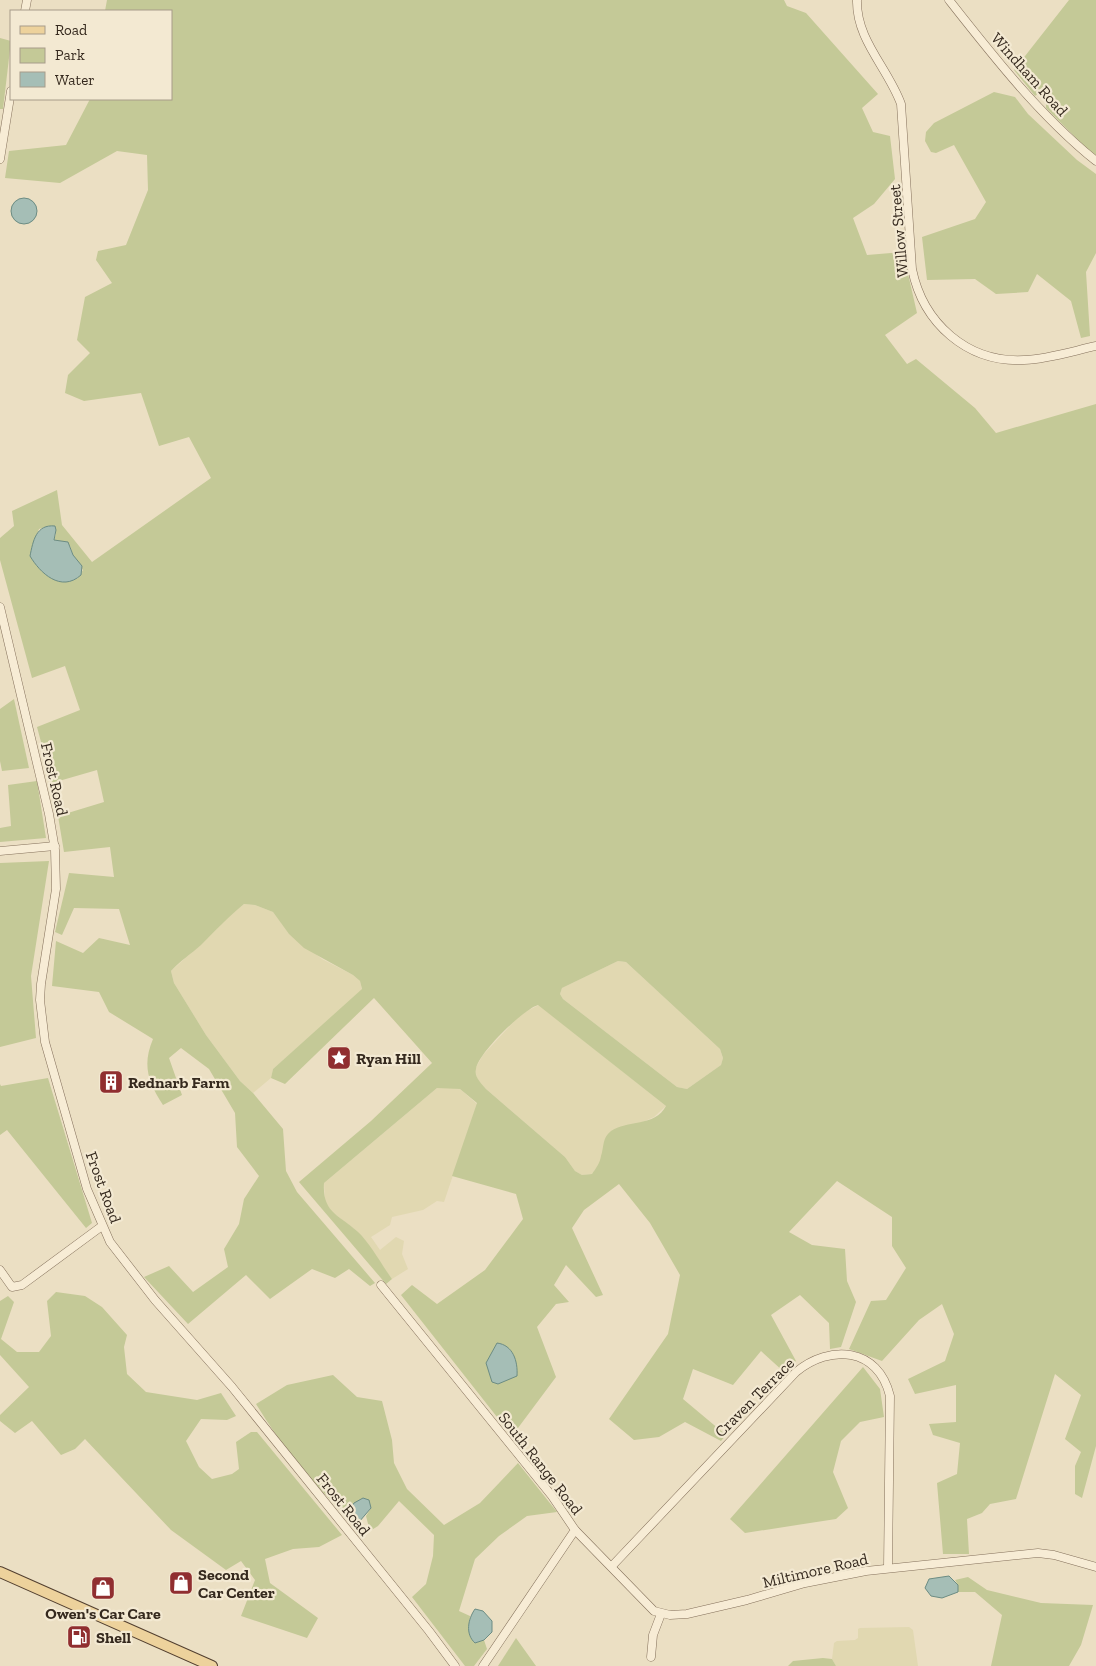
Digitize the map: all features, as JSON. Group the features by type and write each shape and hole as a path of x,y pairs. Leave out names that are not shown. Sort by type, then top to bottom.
{"main road":[{"path":"0,1572 212,1666"}],"street":[{"name":"Willow Street","path":"857,0 858,18 864,36 893,84 901,104 912,269 918,291 928,312 942,329 956,340 970,349 992,357 1026,360 1096,346"},
{"name":"Windham Road","path":"949,0 1032,98 1096,161"},
{"path":"0,158 10,97"},
{"name":"Frost Road","path":"0,607 55,846 56,888 42,966 40,1000 45,1042 87,1189 102,1226 120,1257 232,1388 430,1631 454,1666"},
{"path":"0,851 55,846"},
{"path":"0,1270 12,1287 22,1286 102,1226"},
{"name":"South Range Road","path":"381,1285 552,1496 575,1530 484,1666"},
{"name":"Craven Terrace","path":"612,1566 796,1372 819,1357 844,1354 872,1364 884,1378 890,1396 888,1568"},
{"path":"575,1530 612,1566 644,1602 661,1614 653,1635 651,1657"},
{"name":"Miltimore Road","path":"661,1614 678,1615 700,1612 805,1583 888,1568 1038,1553 1054,1555 1096,1567"}],"shaded area":[{"path":"244,904 255,905 273,912 289,933 322,959 353,975 360,981 362,990 273,1069 271,1078 253,1093 240,1081 206,1035 174,983 171,971 200,945 216,927"},
{"path":"618,961 626,962 720,1049 723,1058 721,1065 687,1089 677,1087 563,999 560,994 562,988"},
{"path":"539,1005 666,1106 654,1117 638,1124 626,1126 592,1174 582,1175 575,1171 565,1157 486,1089 477,1079 475,1069 483,1055 521,1014"},
{"path":"437,1088 460,1089 477,1104 444,1202 437,1201 423,1210 392,1217 390,1225 371,1237 380,1250 396,1237 404,1241 402,1254 408,1269 392,1279 357,1231 332,1212 325,1202 324,1183"},
{"path":"909,1627 913,1630 918,1666 836,1666 832,1659 834,1643 837,1641 855,1640 858,1638 858,1629 860,1628"}],"green space":[{"path":"107,0 784,0 787,6 806,13 878,94 862,108 873,132 890,136 895,179 874,204 853,218 867,255 903,252 917,313 885,335 907,364 916,359 975,408 996,433 1096,404 1096,1446 1082,1498 1075,1494 1075,1466 1081,1452 1065,1439 1081,1395 1055,1374 1016,1499 990,1504 982,1513 967,1519 969,1554 943,1554 937,1483 957,1474 960,1443 933,1435 929,1424 956,1422 956,1385 915,1394 908,1379 945,1361 954,1334 942,1304 919,1320 882,1361 849,1349 871,1301 886,1300 906,1268 892,1246 892,1217 837,1181 789,1232 812,1245 845,1249 847,1281 856,1302 841,1347 830,1349 829,1323 800,1295 771,1315 796,1361 784,1372 761,1351 733,1385 693,1369 683,1399 726,1435 721,1441 685,1422 659,1437 634,1440 609,1419 668,1334 680,1275 650,1223 619,1184 584,1210 572,1228 603,1295 596,1297 566,1265 554,1285 569,1302 556,1304 537,1327 556,1377 512,1436 401,1295 412,1285 437,1304 485,1270 523,1219 516,1194 452,1176 477,1103 460,1089 437,1088 324,1183 324,1193 329,1207 357,1231 371,1248 392,1279 386,1284 299,1182 371,1121 432,1063 374,998 285,1084 271,1078 273,1069 362,989 360,981 353,975 304,948 289,934 273,912 255,905 244,904 201,945 174,967 171,971 174,983 206,1035 240,1081 253,1093 283,1129 286,1171 297,1192 375,1283 370,1286 349,1269 335,1278 312,1269 270,1299 246,1275 188,1324 144,1277 169,1266 193,1292 228,1267 224,1249 239,1224 244,1199 259,1176 237,1147 235,1113 209,1069 181,1048 169,1058 182,1095 163,1105 150,1081 148,1073 148,1057 153,1039 109,1012 99,992 52,986 56,941 83,953 99,938 130,945 119,909 74,908 62,935 55,932 69,873 114,877 110,847 64,852 58,816 104,802 97,770 52,783 37,727 80,710 65,666 32,678 0,560 0,538 14,526 12,511 57,490 62,525 92,562 211,478 189,437 159,446 141,393 84,401 65,393 68,375 90,353 77,340 85,297 112,283 96,260 98,251 126,245 148,190 147,155 117,151 60,183 5,178 9,151 66,145 89,100 172,100 172,10 105,10","holes":["49,526 56,534 54,540 70,546 73,555 83,570 77,579 31,551 39,529","618,961 626,962 720,1049 723,1058 721,1065 687,1089 677,1087 563,999 560,994 562,988","538,1005 666,1106 655,1117 624,1125 611,1131 605,1140 600,1161 592,1174 582,1175 575,1171 565,1157 486,1089 477,1077 476,1069 479,1062 502,1032 523,1014"]},
{"path":"1069,0 1096,0 1096,158 1046,108 1046,98 1040,92 1035,96 1014,70"},
{"path":"0,38 10,41 10,50 3,109 0,109"},
{"path":"994,92 1015,97 1028,114 1077,160 1096,174 1096,253 1086,272 1090,336 1081,338 1071,301 1037,274 1028,292 996,294 975,279 927,280 922,237 975,219 986,202 954,145 936,153 931,152 925,141 926,132 934,123"},
{"path":"14,699 29,768 2,771 0,761 0,709"},
{"path":"37,781 46,838 0,842 0,828 11,826 8,785"},
{"path":"49,861 31,976 36,1038 0,1047 0,863"},
{"path":"48,1078 92,1223 86,1228 7,1130 0,1135 0,1084 1,1086"},
{"path":"56,1292 85,1296 102,1307 127,1335 124,1347 127,1374 146,1392 197,1400 221,1393 236,1416 227,1420 201,1419 186,1441 199,1467 212,1479 232,1474 239,1469 236,1442 251,1432 257,1432 342,1535 319,1547 293,1549 265,1559 270,1583 318,1618 307,1638 241,1616 255,1580 241,1561 226,1570 171,1530 85,1439 75,1449 61,1455 32,1421 15,1433 0,1421 0,1415 29,1387 0,1355 0,1301 8,1296 14,1302 1,1339 17,1352 39,1352 51,1336 47,1301"},
{"path":"863,1367 880,1389 884,1417 860,1422 841,1441 833,1472 848,1508 836,1519 745,1533 730,1519"},
{"path":"333,1375 357,1397 382,1401 392,1440 394,1463 407,1489 444,1525 480,1503 518,1463 557,1512 527,1516 499,1536 475,1559 459,1611 470,1616 469,1632 475,1643 484,1640 487,1649 474,1666 465,1666 412,1597 426,1584 433,1556 434,1535 399,1501 378,1526 370,1531 366,1516 371,1508 349,1512 351,1518 324,1493 299,1465 276,1435 256,1404 287,1385"},
{"path":"968,1577 987,1590 1041,1603 1093,1605 1081,1645 1069,1666 991,1666 1002,1615 975,1592 958,1592 958,1585 955,1580"},
{"path":"516,1638 536,1666 498,1666"},
{"path":"832,1659 836,1666 788,1666 793,1661"}],"water":[{"path":"24,198 33,202 37,211 33,220 24,224 15,220 11,211 15,202"},
{"path":"55,526 54,540 68,542 73,555 82,566 81,575 66,582 52,579 45,574 30,556 36,535 44,528"},
{"path":"497,1343 511,1350 517,1370 517,1376 498,1384 492,1382 486,1363"},
{"path":"363,1498 369,1500 371,1508 359,1522 351,1518 348,1512 354,1503"},
{"path":"949,1576 958,1585 958,1592 942,1598 931,1596 925,1588 929,1579"},
{"path":"475,1609 483,1611 492,1621 492,1632 484,1640 475,1643 470,1635 469,1626"}],"place":[{"name":"Ryan Hill","path":"339,1058"},
{"name":"Rednarb Farm","path":"111,1082"},
{"name":"Second Car Center","path":"181,1583"},
{"name":"Owen's Car Care","path":"103,1588"},
{"name":"Shell","path":"79,1637"}]}
